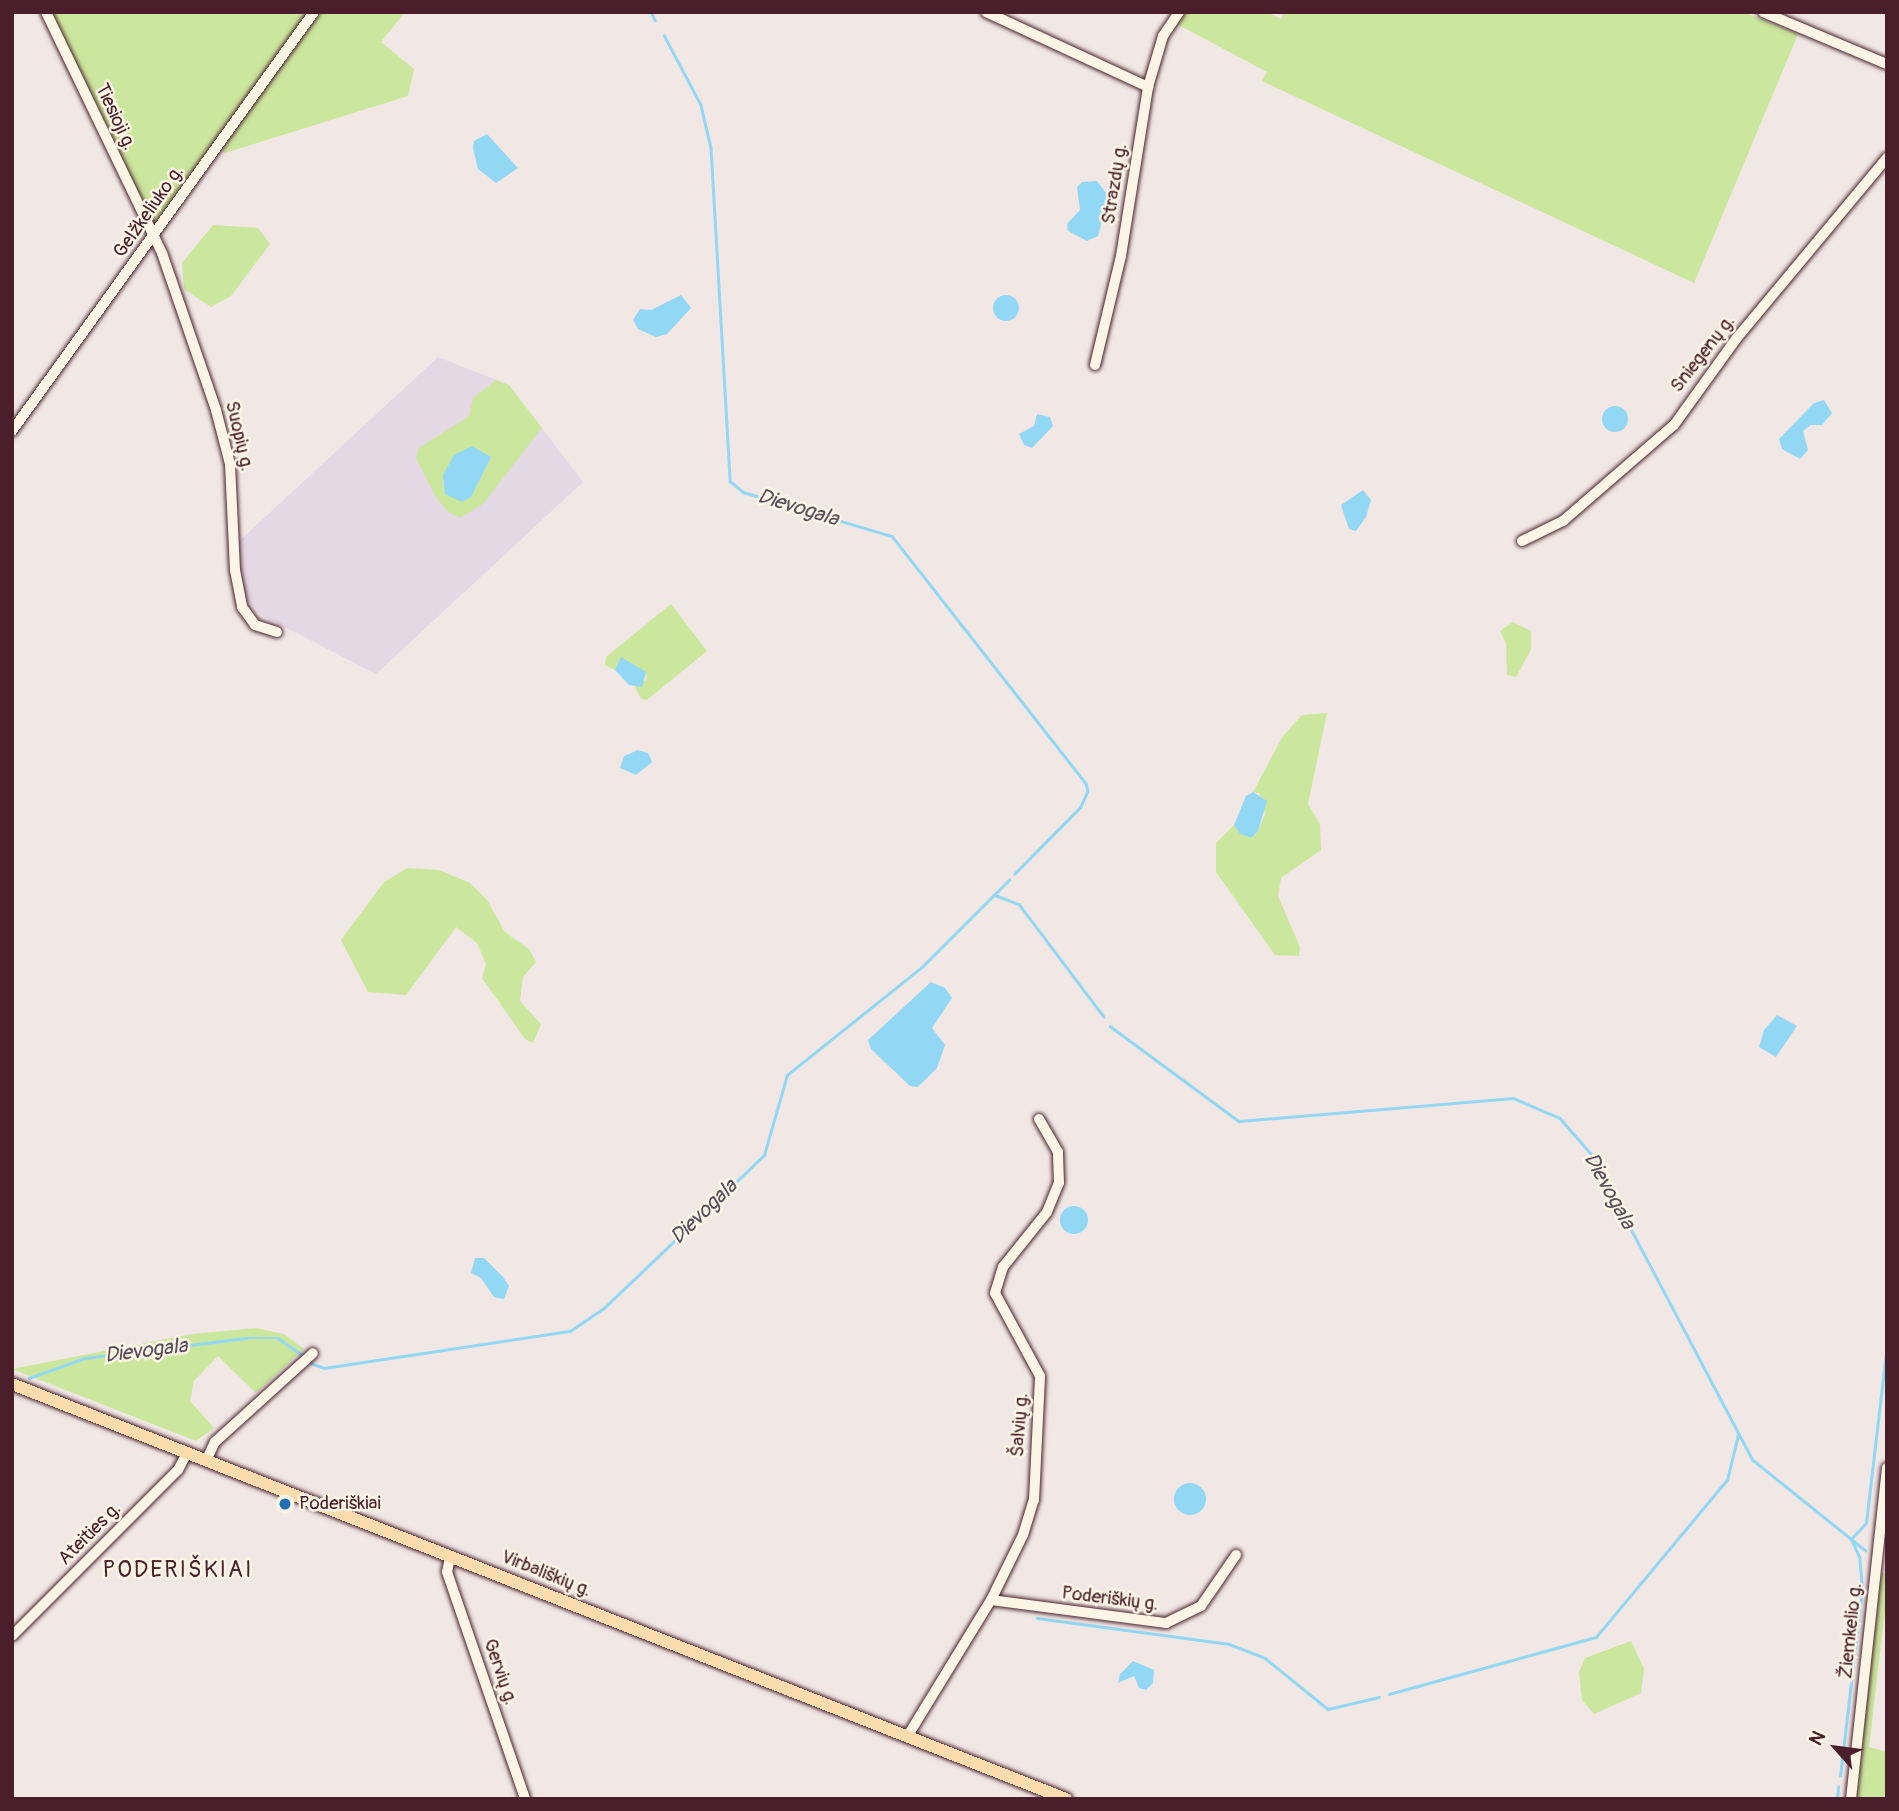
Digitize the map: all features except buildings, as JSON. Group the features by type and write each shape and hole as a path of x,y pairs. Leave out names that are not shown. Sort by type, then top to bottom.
{"main road":[{"name":"Virbališkių g.","path":"12,1384 1066,1799"}],"street":[{"name":"Tiesioji g.","path":"46,12 152,238"},
{"name":"Gelžkeliuko g.","path":"12,432 314,12"},
{"path":"986,12 1148,87"},
{"name":"Strazdų g.","path":"1095,365 1121,256 1148,87 1164,36 1180,12"},
{"path":"1763,12 1887,64"},
{"name":"Sniegenų g.","path":"1522,541 1563,521 1674,425 1736,339 1887,158"},
{"name":"Suopių g.","path":"152,238 162,253 216,410 230,464 235,570 242,607 255,625 277,632"},
{"name":"Šalvių g.","path":"907,1737 991,1600 1023,1535 1034,1500 1040,1376 995,1293 1003,1267 1047,1212 1059,1183 1058,1152 1039,1119"},
{"path":"206,1461 215,1443 313,1353"},
{"name":"Ateities g.","path":"12,1636 178,1470 187,1453"},
{"name":"Žiemkelio g.","path":"1851,1799 1883,1528 1887,1468"},
{"name":"Poderiškių g.","path":"991,1600 1166,1623 1201,1606 1237,1555"},
{"name":"Gervių g.","path":"450,1557 447,1572 525,1799"}],"shaded area":[{"path":"438,357 509,385 583,482 376,674 263,616 240,592 236,544"}],"green space":[{"path":"46,12 307,12 310,18 152,238"},
{"path":"321,12 404,13 381,42 414,69 408,96 225,153 221,150"},
{"path":"1183,12 1266,12 1281,19 1284,12 1744,12 1798,34 1694,283 1262,81 1267,72 1175,23"},
{"path":"213,225 258,228 270,244 231,296 211,307 184,289 182,263"},
{"path":"496,380 509,385 542,428 483,504 460,518 448,512 435,496 416,458 419,448 469,416 473,398","holes":["454,455 491,457 471,497 442,484"]},
{"path":"671,604 707,651 647,700 641,699 635,687 647,679 646,672 615,670 605,665 606,657"},
{"path":"1513,622 1531,631 1531,650 1516,677 1507,675 1506,643 1500,631"},
{"path":"1327,713 1308,804 1320,824 1321,850 1281,878 1278,896 1300,947 1299,956 1275,955 1216,872 1216,843 1234,825 1240,834 1251,838 1258,831 1265,814 1259,793 1253,792 1283,736 1302,715"},
{"path":"407,868 439,870 470,883 487,900 505,932 529,949 536,962 523,977 520,1001 541,1024 533,1043 525,1039 482,978 486,964 477,943 456,927 406,995 368,992 341,940 384,882"},
{"path":"256,1328 284,1334 304,1349 256,1393 218,1356 194,1381 190,1401 214,1428 196,1441 12,1369 192,1334"},
{"path":"1881,1572 1887,1574 1887,1594 1869,1747 1887,1752 1887,1799 1856,1799"},
{"path":"1631,1641 1644,1669 1641,1693 1594,1714 1582,1700 1579,1672 1585,1658"}],"water":[{"path":"487,134 518,168 496,183 478,169 473,148 474,141"},
{"path":"1097,181 1109,197 1098,236 1087,241 1068,231 1067,224 1080,210 1077,187 1082,182"},
{"path":"681,295 691,308 667,334 656,337 638,329 633,320 640,309 651,310"},
{"path":"1006,295 1015,299 1019,308 1015,317 1006,321 997,317 993,308 997,299"},
{"path":"1824,400 1832,413 1822,425 1811,425 1803,431 1808,450 1800,459 1782,449 1779,439 1814,403"},
{"path":"1615,406 1624,410 1628,419 1624,428 1615,432 1606,428 1602,419 1606,410"},
{"path":"1037,414 1050,417 1053,426 1032,448 1024,445 1019,434 1034,426"},
{"path":"472,446 491,457 471,497 462,502 445,494 443,475 454,455"},
{"path":"1363,490 1371,500 1366,517 1356,531 1349,529 1341,505"},
{"path":"621,657 646,672 642,687 629,685 615,670"},
{"path":"638,750 648,753 652,762 636,775 620,768 624,756"},
{"path":"1253,792 1267,801 1258,831 1251,838 1240,834 1234,825 1246,796"},
{"path":"931,982 945,988 952,998 932,1028 945,1045 937,1068 918,1087 910,1086 871,1049 868,1040"},
{"path":"1777,1015 1797,1026 1776,1057 1759,1047 1764,1030"},
{"path":"1074,1206 1084,1210 1088,1220 1084,1230 1074,1234 1064,1230 1060,1220 1064,1210"},
{"path":"475,1258 484,1258 503,1277 509,1286 504,1299 494,1297 481,1278 471,1273"},
{"path":"1190,1483 1201,1488 1206,1499 1201,1510 1190,1515 1179,1510 1174,1499 1179,1488"},
{"path":"1133,1661 1154,1670 1153,1683 1146,1690 1139,1688 1134,1676 1118,1683 1120,1674"}],"waterway":[{"name":"Dievogala","path":"651,12 655,20"},
{"name":"Dievogala","path":"664,35 701,105 711,148 730,481 743,492 892,536 1086,783 1088,791 1081,807 1015,874"},
{"name":"Dievogala","path":"311,1363 324,1368 570,1331 603,1309 764,1155 787,1075 923,966 1009,880"},
{"name":"Dievogala","path":"995,895 1019,904 1104,1017"},
{"name":"Dievogala","path":"1110,1026 1239,1121 1513,1098 1560,1118 1592,1155 1753,1460 1865,1550"},
{"name":"Dievogala","path":"29,1378 85,1358 246,1338 278,1338 302,1355"},
{"path":"1840,1776 1862,1589 1859,1557 1851,1539 1866,1523 1887,1344"},
{"path":"1389,1694 1596,1637 1727,1480 1738,1435"},
{"path":"1037,1618 1229,1644 1265,1658 1328,1709 1379,1697"},
{"path":"1837,1799 1838,1787"}],"place":[{"name":"Poderiškiai","path":"285,1504"}],"district":[{"name":"PODERIŠKIAI","path":"178,1570"}]}
